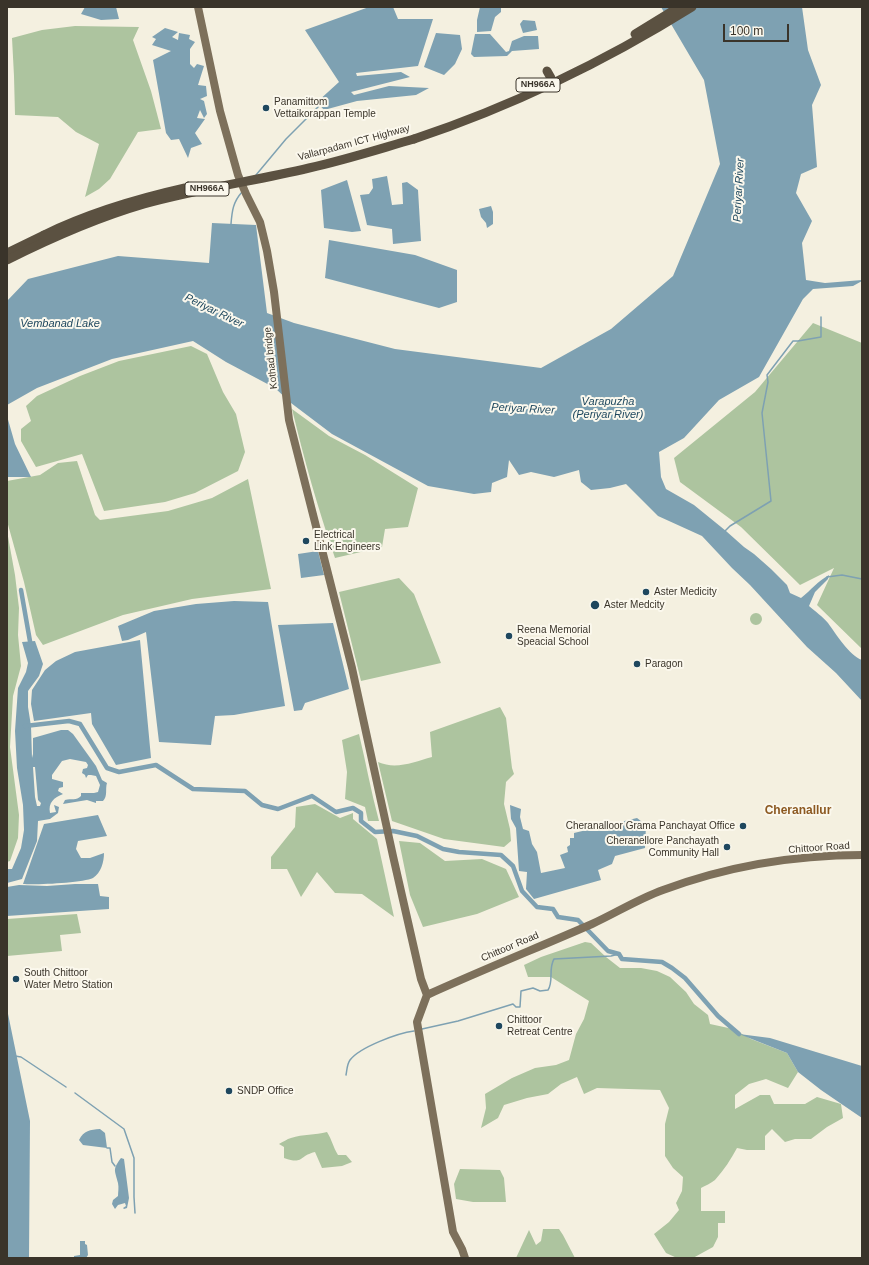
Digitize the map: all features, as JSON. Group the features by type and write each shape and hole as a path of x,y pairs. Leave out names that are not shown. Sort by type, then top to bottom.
{"highway":[{"name":"Vallarpadam ICT Highway","path":"7,260 46,241 87,224 144,204 309,168 359,155 483,114 546,90 599,62 659,24 679,7"},
{"name":"Vallarpadam ICT Highway","path":"7,253 63,226 117,206 166,192 334,156 413,136 479,110 549,74 595,56 692,7"}],"main road":[{"name":"Kothad bridge","path":"198,7 220,111 238,175 260,222 268,251 289,420 352,668 381,798 392,856 421,979 428,995"},
{"name":"Chittoor Road","path":"428,995 475,972 592,924 662,890 709,875 770,862 843,855 862,855"},
{"path":"428,995 417,1022 453,1232 462,1248 465,1258"}],"green space":[{"path":"75,26 139,27 133,40 151,91 161,129 138,132 110,179 99,189 85,197 99,144 76,132 58,117 15,115 12,38 42,30"},
{"path":"813,323 862,343 862,649 817,605 834,568 800,585 741,527 680,482 674,458 755,392"},
{"path":"191,346 207,354 223,392 236,414 245,452 238,471 195,493 165,502 104,511 82,454 36,467 21,441 21,429 31,421 26,406 37,396 80,376 119,361"},
{"path":"292,409 329,436 365,455 418,488 408,527 385,529 382,547 335,558 301,446"},
{"path":"77,461 95,515 100,520 168,511 212,498 248,479 271,589 192,599 123,615 43,645 36,635 24,582 7,521 7,481 40,475 58,463"},
{"path":"7,531 19,608 18,635 21,666 13,696 10,747 19,815 18,838 10,861 7,862"},
{"path":"399,578 414,594 441,663 361,681 339,592"},
{"path":"758,613 761,614 761,624 754,625 751,624 750,617 751,614"},
{"path":"500,707 506,718 514,774 506,782 504,804 510,829 511,841 504,847 444,839 392,821 378,762 398,765 412,763 432,757 430,732"},
{"path":"359,734 379,821 368,821 365,807 345,799 347,772 342,740"},
{"path":"315,804 340,818 353,813 353,819 377,839 394,917 362,894 335,893 317,872 301,897 287,869 271,869 271,857 295,827 296,807"},
{"path":"399,841 420,843 445,861 482,859 506,869 519,897 477,914 423,927 410,895"},
{"path":"77,914 81,933 60,935 62,951 7,956 7,919"},
{"path":"585,942 591,943 620,968 641,968 657,971 670,977 686,992 694,1004 708,1015 710,1024 733,1029 751,1039 787,1053 798,1072 788,1088 766,1079 749,1084 735,1095 735,1109 760,1095 770,1095 774,1104 805,1104 817,1097 841,1104 843,1118 827,1127 811,1139 795,1139 785,1142 772,1129 765,1136 765,1150 747,1150 737,1148 715,1180 701,1188 701,1211 725,1211 725,1223 718,1223 718,1237 713,1247 693,1258 677,1258 666,1253 654,1234 669,1222 679,1210 676,1203 682,1191 683,1177 673,1168 665,1156 665,1124 669,1108 660,1090 597,1088 584,1094 577,1077 561,1084 548,1094 527,1098 504,1105 498,1118 481,1128 486,1108 485,1094 512,1078 535,1068 556,1065 569,1060 576,1034 584,1019 589,1001 551,977 528,977 524,965 541,957"},
{"path":"327,1132 338,1155 346,1155 352,1162 342,1166 322,1168 315,1152 295,1161 284,1158 284,1147 279,1144 296,1137"},
{"path":"460,1169 500,1170 504,1178 506,1202 473,1202 456,1199 454,1184"},
{"path":"543,1229 559,1229 575,1258 516,1258 529,1230 536,1245 541,1241"}],"water":[{"path":"85,7 116,7 119,19 101,20 81,14"},
{"path":"369,7 393,7 398,19 433,19 418,66 356,73 357,76 401,72 410,77 351,92 354,95 389,86 429,88 416,95 357,101 324,110 317,102 339,82 305,30"},
{"path":"480,7 501,7 501,12 495,17 491,31 477,32 477,20"},
{"name":"Varapuzha (Periyar River)","path":"661,7 802,7 808,50 821,85 812,105 817,167 801,174 796,193 812,221 802,243 806,280 825,283 862,281 853,286 813,289 803,299 759,377 719,400 684,438 659,452 661,477 666,489 694,505 754,554 787,585 790,593 801,598 829,575 828,579 815,592 809,606 826,621 852,654 862,660 862,701 836,673 807,647 702,536 658,516 626,484 610,488 591,490 581,482 579,470 554,477 531,472 519,475 509,460 507,477 492,483 491,492 474,494 428,486 332,434 291,403 275,388 226,362 193,341 112,359 37,388 7,405 7,301 28,279 118,256 209,263 212,223 256,225 267,313 294,323 395,349 541,368 611,329 673,276 720,164 704,80"},
{"path":"523,20 535,21 537,30 523,33 520,24"},
{"path":"165,28 178,32 172,37 178,40 179,33 190,35 189,39 195,42 190,49 190,64 194,68 197,64 204,66 198,85 206,86 207,96 200,99 204,101 207,114 204,118 200,110 197,118 205,119 195,133 202,144 191,148 188,158 179,139 171,140 166,133 153,60 171,51 152,45 156,39 152,37"},
{"path":"436,33 460,35 462,49 455,64 444,75 424,67"},
{"path":"475,34 490,34 506,52 509,51 512,41 524,36 538,36 539,49 512,51 507,56 474,57 471,54"},
{"path":"387,176 392,205 403,204 402,183 407,182 418,190 421,241 393,244 392,229 367,225 360,195 369,194 373,188 372,179"},
{"path":"347,180 361,231 352,232 324,228 321,190"},
{"path":"491,206 493,212 493,224 487,228 486,223 481,217 479,209"},
{"path":"329,240 415,255 457,270 457,302 439,308 325,278"},
{"path":"7,416 15,444 31,477 7,477"},
{"path":"318,551 324,575 301,578 298,554"},
{"path":"234,601 268,602 285,706 234,715 215,716 211,745 159,742 146,632 122,641 118,626 154,611 196,604"},
{"path":"333,623 349,689 305,703 302,710 294,711 278,625"},
{"path":"140,640 151,758 116,765 92,724 91,713 34,721 31,704 32,690 45,670 56,661 75,652"},
{"path":"35,641 43,664 39,676 28,691 32,758 33,738 61,730 68,730 73,734 96,766 102,780 107,783 103,801 96,801 96,803 87,800 63,804 65,800 79,798 81,793 98,792 100,785 96,776 88,775 86,778 82,773 83,769 87,768 88,765 86,762 70,759 62,761 52,775 52,779 63,782 63,787 59,788 58,791 63,794 54,799 50,806 50,813 56,812 54,805 59,807 58,813 50,819 38,821 37,841 22,879 7,883 7,869 12,869 21,848 24,830 23,805 17,768 15,731 18,688 26,672 28,663 22,642","holes":["33,767 35,767 38,800 41,803 40,806 37,806 35,797"]},
{"path":"510,805 521,809 520,817 523,829 529,831 532,844 537,852 541,873 565,868 560,855 568,852 567,847 570,845 570,838 574,838 574,833 637,818 646,825 645,848 615,856 612,864 598,870 601,880 534,899 526,889 527,872 519,871 516,828 511,819"},
{"path":"98,815 107,836 78,841 76,849 81,858 90,858 104,853 102,867 96,876 88,880 70,882 23,884 44,824"},
{"path":"98,884 100,896 109,897 109,909 7,916 7,887 19,885 47,886"},
{"path":"7,1009 30,1121 29,1258 7,1258"},
{"path":"739,1034 770,1038 862,1066 862,1118 798,1072 787,1053"},
{"path":"100,1129 105,1133 107,1148 83,1145 79,1140 85,1132"},
{"path":"121,1158 124,1159 129,1198 127,1208 123,1208 126,1206 125,1203 118,1205 115,1209 112,1204 113,1200 118,1196 118,1183 115,1168"},
{"path":"80,1241 85,1241 88,1255 86,1258 74,1258 74,1256 80,1255"}],"waterway":[{"path":"256,175 286,139 321,104"},
{"path":"231,224 234,207 242,192"},
{"path":"725,531 730,526 771,501 762,413 768,382 767,375 793,341 821,337 821,317"},
{"path":"827,577 842,575 862,579"},
{"path":"21,590 31,647"},
{"path":"25,726 69,721 80,724 107,768 119,772 156,765 193,789 245,791 262,805 278,809 312,796 336,812 353,808 361,813 361,821 375,832 393,831 417,836 443,849 459,852 501,855 513,866 522,891 537,907 553,909 558,917 578,920 608,951 619,954 622,959 662,962 672,968 685,978 718,1016 739,1034"},
{"path":"422,1029 458,1021 513,1004 516,1007 520,1007 521,991 533,988 540,991 548,990 551,983 551,967 554,959 611,956 619,954"},
{"path":"346,1075 350,1060 362,1050 389,1038 414,1031"},
{"path":"15,1056 21,1057 66,1087"},
{"path":"75,1093 124,1129 134,1158 135,1213"},
{"path":"107,1148 110,1148 112,1162 115,1166"}],"place":[{"name":"Panamittom Vettaikorappan Temple","path":"266,108"},
{"name":"Electrical Link Engineers","path":"306,541"},
{"name":"Aster Medicity","path":"646,592"},
{"name":"Aster Medcity","path":"595,605"},
{"name":"Reena Memorial Speacial School","path":"509,636"},
{"name":"Paragon","path":"637,664"},
{"name":"Cheranalloor Grama Panchayat Office","path":"743,826"},
{"name":"Cheranellore Panchayath Community Hall","path":"727,847"},
{"name":"South Chittoor Water Metro Station","path":"16,979"},
{"name":"Chittoor Retreat Centre","path":"499,1026"},
{"name":"SNDP Office","path":"229,1091"}],"district":[{"name":"Cheranallur","path":"798,811"}],"water label":[{"name":"Periyar River","path":"739,190"},
{"name":"Periyar River","path":"214,311"},
{"name":"Vembanad Lake","path":"60,324"},
{"name":"Periyar River","path":"523,409"}]}
